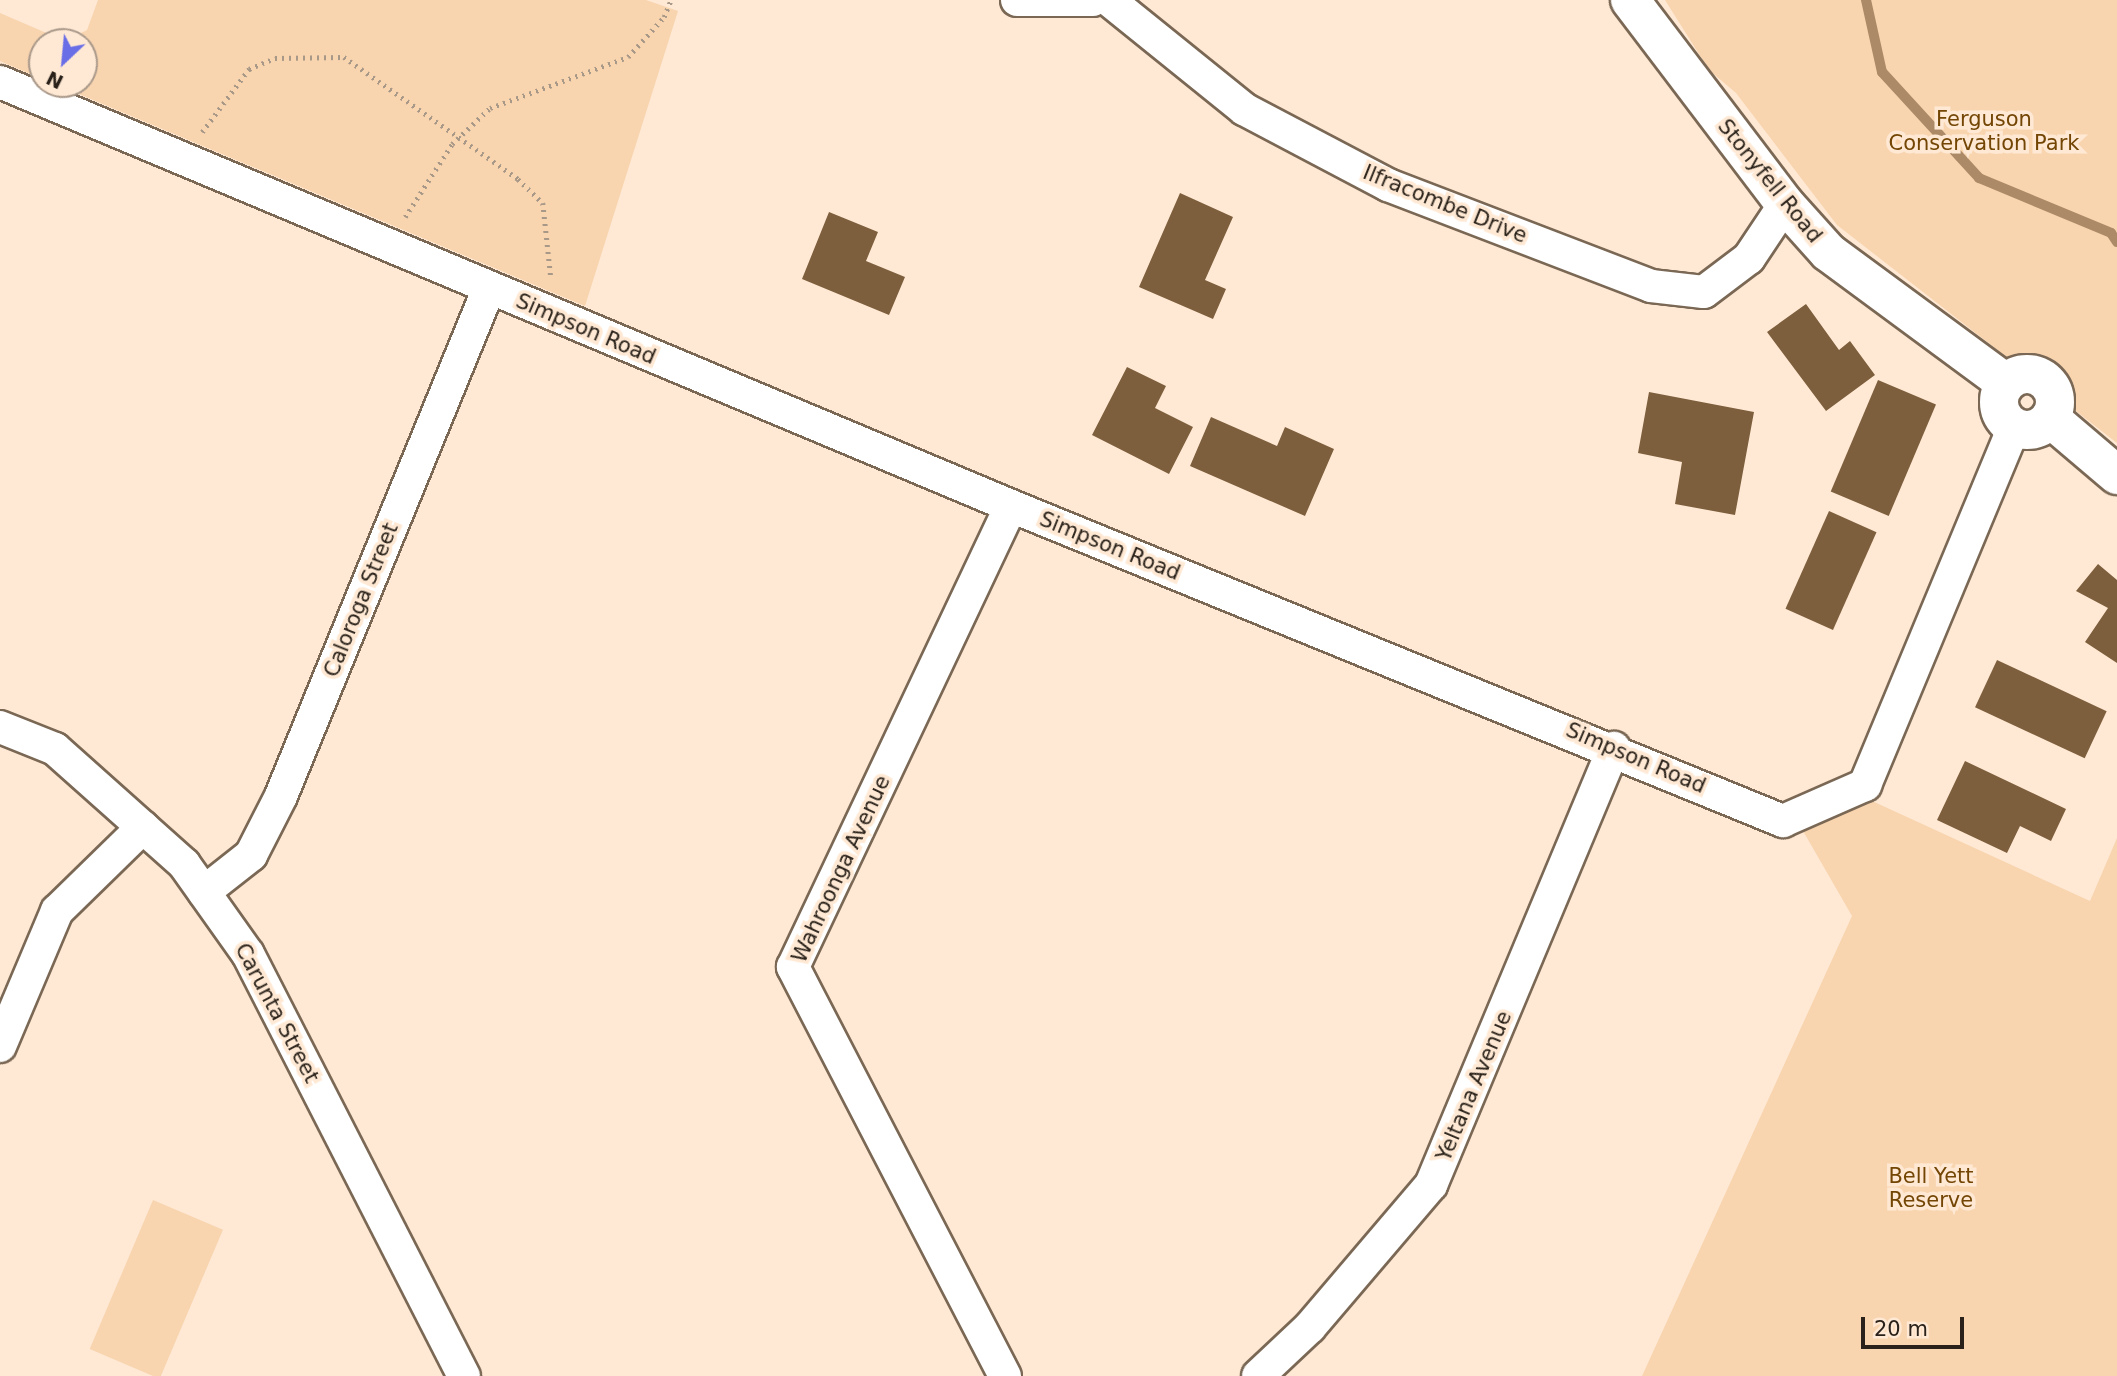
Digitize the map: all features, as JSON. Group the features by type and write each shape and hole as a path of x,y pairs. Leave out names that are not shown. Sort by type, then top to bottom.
{"street":[{"path":"1017,0 1093,0"},
{"name":"Ilfracombe Drive","path":"1109,0 1244,109 1268,122 1388,185 1651,286 1704,292 1749,258 1784,204"},
{"name":"Stonyfell Road","path":"1630,0 1784,204 1828,253 2006,383"},
{"name":"Simpson Road","path":"0,82 1011,506 1614,748 1783,821 1865,785 2014,427"},
{"name":"Caloroga Street","path":"204,892 251,855 281,796 489,288"},
{"path":"2028,373 2039,377 2054,395 2050,418 2034,430 2014,427 2000,412 2006,383 2028,373"},
{"path":"2050,418 2117,475"},
{"name":"Wahroonga Avenue","path":"1004,1376 793,967 1011,506"},
{"name":"Carunta Street","path":"0,727 55,749 184,864 248,954 464,1376"},
{"name":"Yeltana Avenue","path":"1258,1376 1310,1327 1431,1185 1614,748"},
{"path":"0,1046 57,911 143,827"}],"path":[{"path":"400,229 425,179 457,139 490,108 628,57 664,17 671,0"},
{"path":"196,144 249,69 275,58 344,57 457,139 518,179 543,203 552,293"}],"green space":[{"path":"98,0 646,0 678,11 585,306 88,98 98,98 98,28 88,28"},
{"name":"Ferguson Conservation Park","path":"1665,0 2117,0 2117,443 1837,225 1736,93 1709,70"},
{"path":"0,13 35,28 28,28 28,73 0,61"},
{"name":"Bell Yett Reserve","path":"1859,795 2090,901 2117,838 2117,1376 1642,1376 1852,916 1799,824"},
{"path":"153,1200 223,1230 161,1376 153,1376 90,1349"}],"building":[{"path":"1180,193 1233,217 1205,280 1226,289 1213,319 1139,287"},
{"path":"829,212 878,232 866,261 905,277 889,315 802,279"},
{"path":"1806,304 1839,350 1850,341 1875,375 1826,411 1767,332"},
{"path":"1127,367 1166,386 1155,408 1193,427 1169,474 1092,435"},
{"path":"1878,380 1936,405 1889,516 1831,491"},
{"path":"1649,392 1754,412 1735,515 1675,504 1682,462 1638,453"},
{"path":"1211,417 1277,446 1285,427 1334,449 1305,516 1190,466"},
{"path":"1829,511 1877,532 1833,630 1785,609"},
{"path":"2098,564 2117,580 2117,663 2085,642 2108,608 2076,591"},
{"path":"1997,660 2107,711 2085,758 1975,707"},
{"path":"1965,761 2066,809 2051,841 2020,826 2007,853 1937,820"}],"waterway":[{"path":"1866,0 1882,72 1979,178 2111,233 2117,242"}]}
